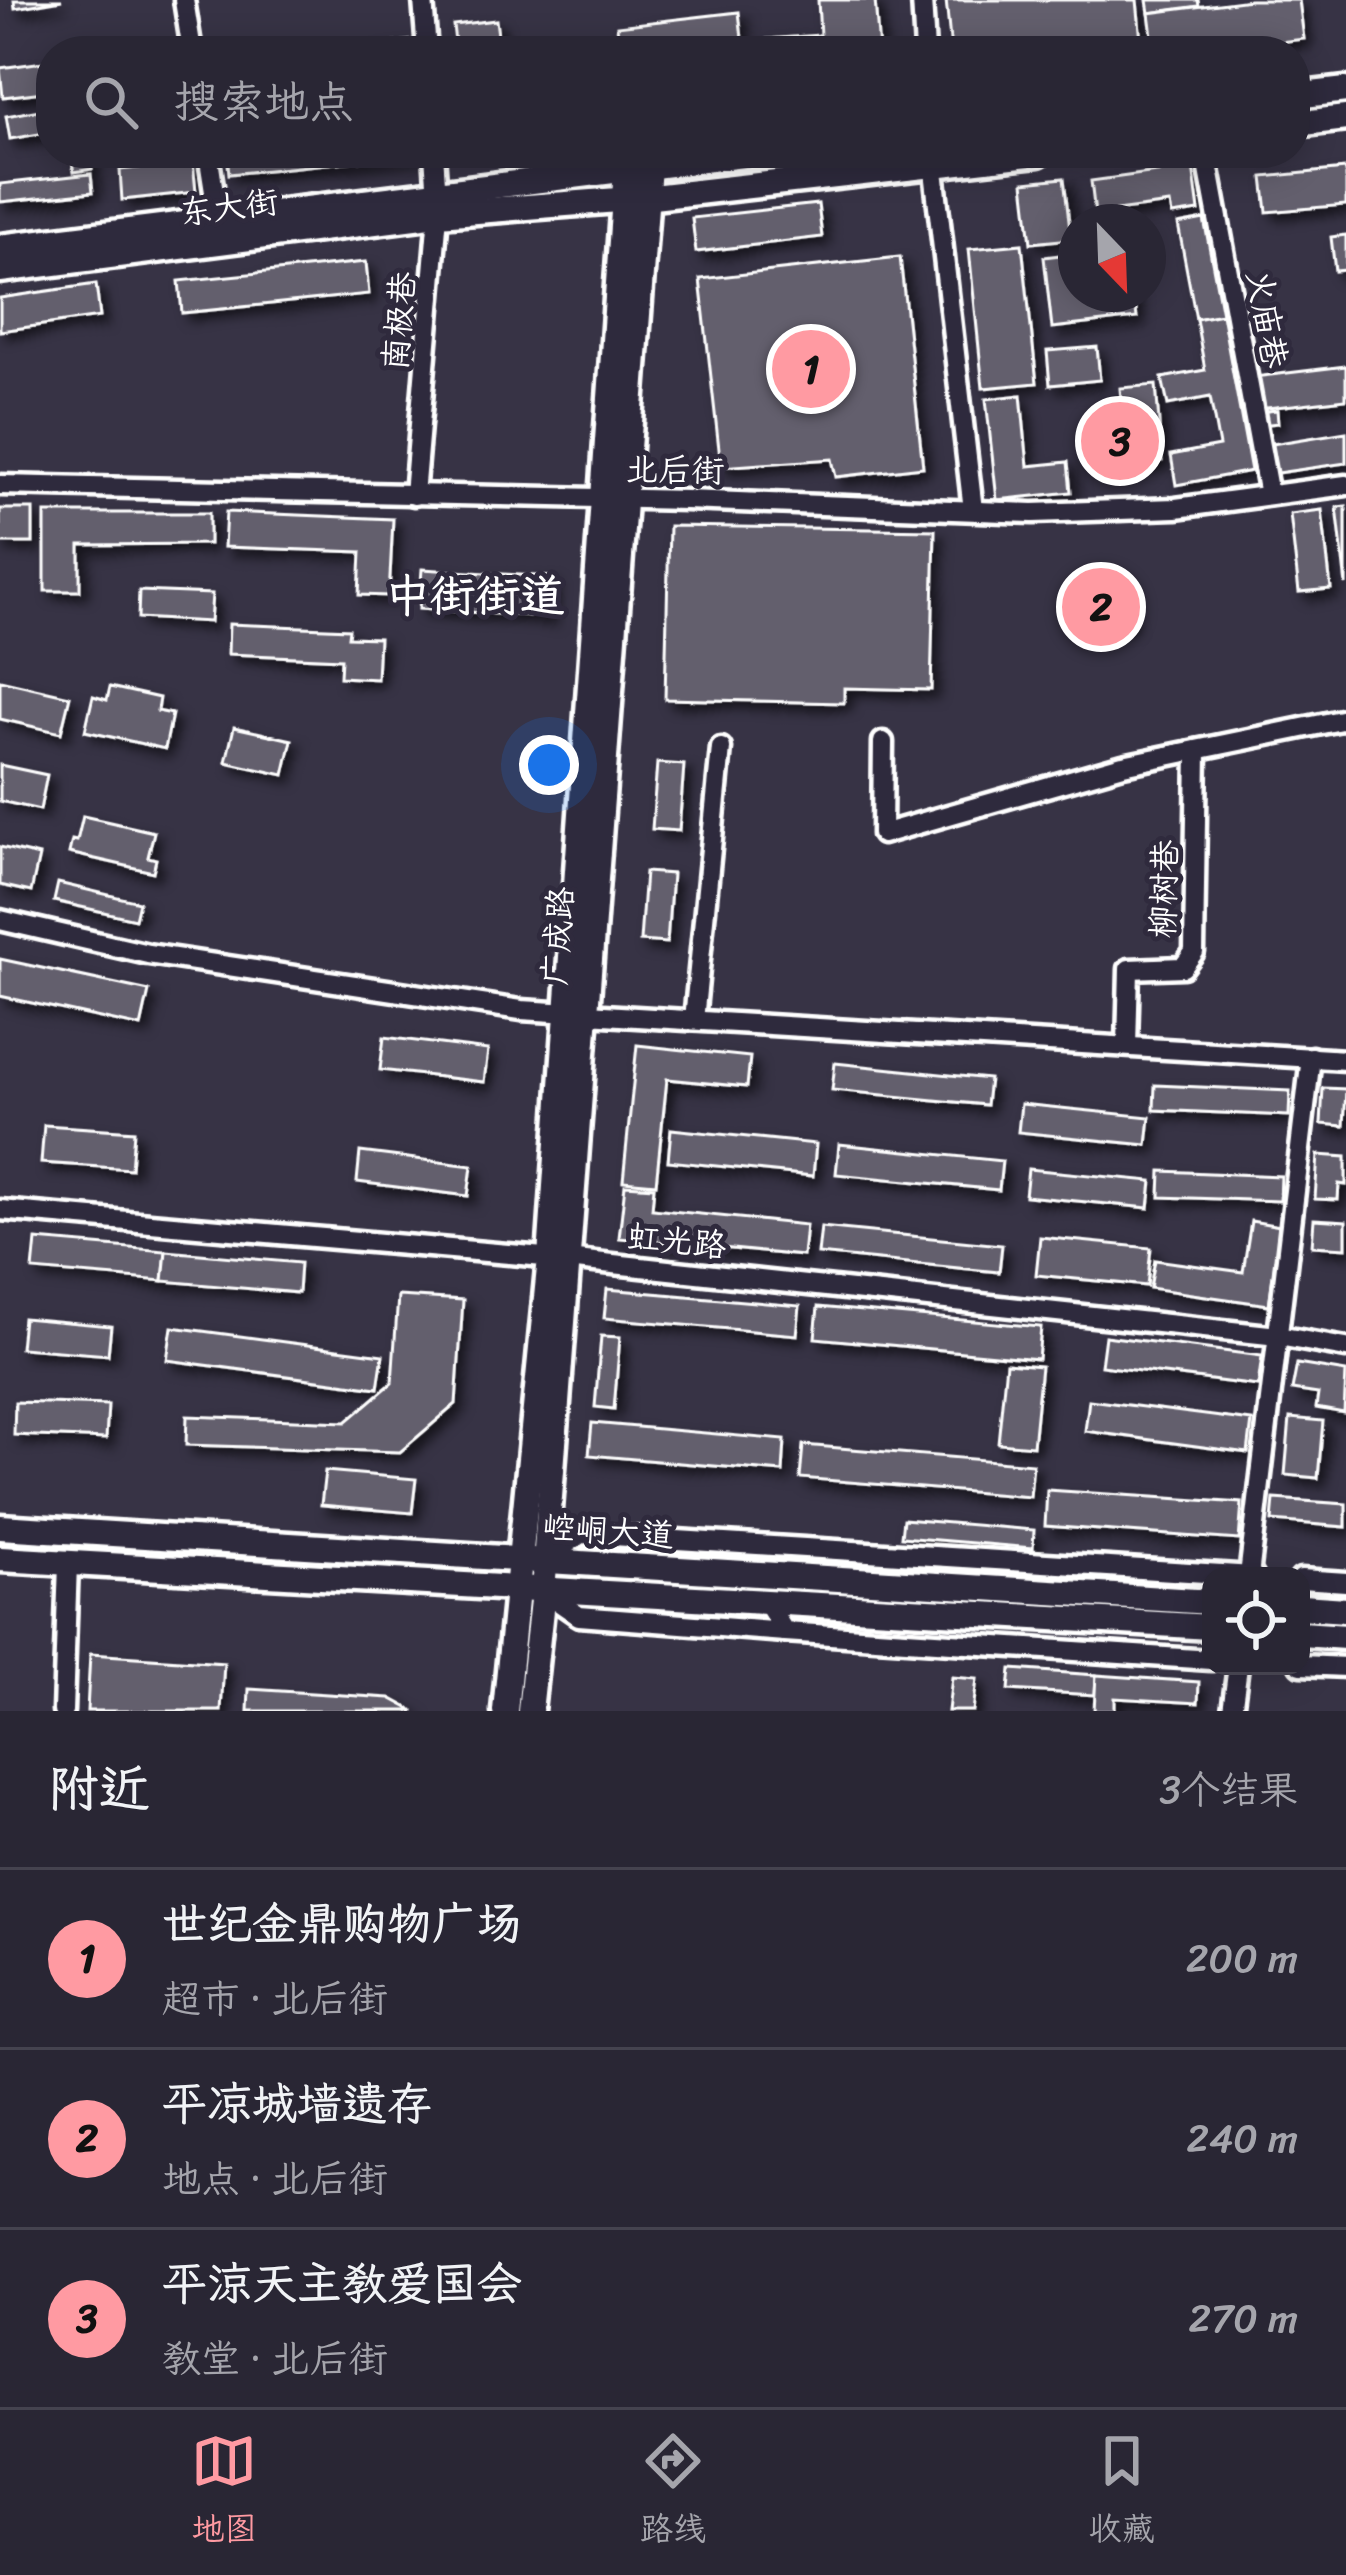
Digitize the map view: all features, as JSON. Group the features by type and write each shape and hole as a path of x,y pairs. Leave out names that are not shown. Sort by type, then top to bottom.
{"main road":[{"path":"1310,94 1346,90"},
{"path":"1310,122 1346,118"},
{"name":"东大街","path":"0,270 219,231 438,203 632,168"},
{"name":"广成路","path":"505,1711 517,1590 532,1559 559,1258 638,168"},
{"name":"东大街","path":"438,203 635,199 866,168"},
{"name":"东大街","path":"0,247 219,231"},
{"name":"崆峒大道","path":"0,1527 1202,1601"},
{"name":"崆峒大道","path":"0,1559 1202,1627"},
{"name":"广成路","path":"530,1711 543,1591 532,1559"},
{"path":"1310,1608 1346,1610"},
{"path":"1310,1635 1346,1637"}],"street":[{"path":"184,0 190,36"},
{"path":"423,0 426,36"},
{"path":"922,0 925,36"},
{"path":"210,168 219,231"},
{"name":"南极巷","path":"414,495 438,203 435,168"},
{"path":"934,168 973,510"},
{"name":"火庙巷","path":"1209,168 1268,495"},
{"name":"北后街","path":"0,485 973,510 1176,508 1346,484"},
{"path":"883,742 882,834 1123,765 1346,719"},
{"path":"694,1020 721,748"},
{"name":"柳树巷","path":"1127,1046 1130,969 1183,967 1194,952 1197,750"},
{"path":"0,920 148,954 521,1010 1346,1060"},
{"path":"1251,1567 1311,1058"},
{"name":"虹光路","path":"0,1210 559,1258 1278,1336 1346,1348"},
{"path":"532,1559 581,1534 1202,1573"},
{"path":"62,1711 68,1563"},
{"path":"1310,1580 1346,1582"},
{"path":"543,1591 579,1616 1202,1659"},
{"path":"767,1603 785,1632"},
{"path":"1310,1665 1346,1667"},
{"path":"1232,1711 1237,1675"}],"building":[{"path":"14,0 62,0 15,8"},
{"path":"818,0 875,0 878,36 807,36 820,35"},
{"path":"946,0 1137,0 1141,36 950,36"},
{"path":"1147,0 1198,0 1199,6 1149,13"},
{"path":"1250,0 1299,0 1304,36 1152,36 1149,13"},
{"path":"739,12 742,36 618,36 617,26"},
{"path":"496,20 498,36 454,36 453,25"},
{"path":"36,63 36,93 3,97 0,68"},
{"path":"36,111 36,135 10,139 6,116"},
{"path":"194,168 196,192 122,200 120,170"},
{"path":"228,168 288,168 229,174"},
{"path":"1193,168 1199,211 1172,215 1170,204 1094,204 1091,181"},
{"path":"1346,169 1346,205 1267,212 1263,177"},
{"path":"91,174 93,192 0,202 0,184"},
{"path":"1064,178 1067,204 1058,204 1058,240 1031,243 1024,182"},
{"path":"818,204 822,237 696,252 692,218"},
{"path":"1204,219 1222,314 1196,319 1178,224"},
{"path":"1346,235 1346,270 1335,271 1331,237"},
{"path":"1022,244 1037,383 983,388 969,249"},
{"path":"1058,255 1058,312 1136,312 1137,318 1052,328 1044,257"},
{"path":"900,257 923,467 836,477 832,459 721,467 700,279"},
{"path":"366,262 369,294 182,313 179,281"},
{"path":"96,284 100,317 0,331 0,298"},
{"path":"1222,314 1251,471 1176,485 1171,455 1219,446 1210,397 1168,405 1162,378 1205,370 1196,319"},
{"path":"1097,347 1100,380 1050,385 1047,351"},
{"path":"1346,366 1346,399 1258,409 1254,377"},
{"path":"1156,385 1162,461 1126,464 1120,388"},
{"path":"1021,395 1028,466 1068,462 1071,492 997,500 986,399"},
{"path":"1277,410 1278,423 1261,425 1259,412"},
{"path":"1346,432 1346,463 1270,474 1266,445"},
{"path":"1346,506 1346,585 1337,507"},
{"path":"0,509 33,509 33,543 0,543"},
{"path":"1322,510 1331,589 1299,592 1290,514"},
{"path":"226,512 393,519 389,596 359,595 361,552 224,547"},
{"path":"45,513 209,513 209,544 80,545 80,591 45,591"},
{"path":"669,526 935,530 931,690 844,688 844,703 665,699"},
{"path":"422,569 552,577 549,617 419,609"},
{"path":"1121,583 1127,622 1082,630 1075,592"},
{"path":"139,591 212,594 210,622 138,618"},
{"path":"229,624 349,629 348,637 379,638 377,679 340,677 341,659 228,654"},
{"path":"0,680 70,696 61,733 0,719"},
{"path":"110,687 159,698 157,711 172,714 165,749 85,731 93,696 107,700"},
{"path":"234,727 292,740 284,775 226,762"},
{"path":"657,763 684,765 679,831 652,829"},
{"path":"0,765 47,775 40,810 0,801"},
{"path":"83,816 154,832 148,857 156,859 153,872 69,853"},
{"path":"0,847 39,856 31,892 0,885"},
{"path":"645,872 672,874 667,943 640,941"},
{"path":"58,883 139,902 135,919 54,901"},
{"path":"0,959 149,991 141,1027 0,996"},
{"path":"384,1037 488,1050 484,1082 380,1070"},
{"path":"637,1045 750,1057 747,1087 667,1079 656,1184 623,1181"},
{"path":"835,1063 989,1079 986,1105 832,1090"},
{"path":"1155,1085 1290,1091 1289,1116 1154,1110"},
{"path":"1323,1088 1346,1089 1344,1126 1321,1124"},
{"path":"1021,1104 1150,1117 1147,1145 1018,1132"},
{"path":"44,1125 134,1131 131,1169 41,1163"},
{"path":"671,1129 816,1144 813,1176 668,1161"},
{"path":"839,1144 1002,1161 999,1190 836,1174"},
{"path":"360,1152 472,1166 468,1196 357,1182"},
{"path":"1318,1155 1346,1157 1346,1185 1339,1184 1338,1200 1315,1199"},
{"path":"1028,1169 1152,1181 1149,1208 1025,1196"},
{"path":"1161,1171 1281,1176 1280,1201 1160,1197"},
{"path":"625,1185 654,1187 652,1209 806,1225 803,1256 619,1238"},
{"path":"1314,1219 1346,1221 1346,1248 1312,1246"},
{"path":"1251,1221 1280,1226 1269,1305 1150,1288 1155,1260 1243,1272"},
{"path":"821,1227 1002,1245 999,1272 818,1254"},
{"path":"1040,1237 1151,1248 1147,1286 1036,1275"},
{"path":"36,1240 166,1251 163,1281 33,1270"},
{"path":"166,1251 300,1263 298,1293 163,1281"},
{"path":"607,1289 800,1306 797,1335 604,1318"},
{"path":"398,1296 463,1300 456,1404 400,1452 186,1445 187,1416 346,1422 392,1383"},
{"path":"818,1307 1041,1327 1038,1359 815,1338"},
{"path":"23,1318 111,1326 108,1355 20,1348"},
{"path":"172,1327 383,1355 378,1388 167,1360"},
{"path":"601,1336 620,1337 614,1409 595,1407"},
{"path":"1105,1336 1262,1356 1258,1386 1101,1366"},
{"path":"1006,1363 1041,1366 1033,1446 998,1443"},
{"path":"1297,1364 1346,1372 1344,1413 1316,1408 1318,1394 1292,1390"},
{"path":"1089,1400 1252,1421 1248,1453 1085,1431"},
{"path":"15,1402 108,1405 106,1439 14,1435"},
{"path":"1290,1418 1323,1421 1318,1478 1285,1475"},
{"path":"592,1423 785,1440 783,1472 589,1455"},
{"path":"803,1445 1033,1464 1030,1497 800,1478"},
{"path":"325,1471 416,1479 412,1513 321,1505"},
{"path":"1047,1490 1242,1503 1239,1540 1045,1526"},
{"path":"1274,1499 1346,1504 1346,1527 1272,1521"},
{"path":"903,1519 1034,1530 1033,1548 901,1537"},
{"path":"90,1654 224,1663 221,1711 87,1711"},
{"path":"1011,1669 1096,1675 1095,1695 1009,1690"},
{"path":"1096,1675 1199,1682 1198,1703 1115,1698 1115,1711 1094,1711"},
{"path":"952,1677 977,1679 973,1711 948,1711"},
{"path":"249,1689 390,1698 414,1711 248,1711"}],"place":[{"name":"世纪金鼎购物广场","path":"811,369"},
{"name":"平涼天主教爱国会","path":"1120,441"},
{"name":"平凉城墙遗存","path":"1101,607"}],"district":[{"name":"中街街道","path":"475,596"}]}
